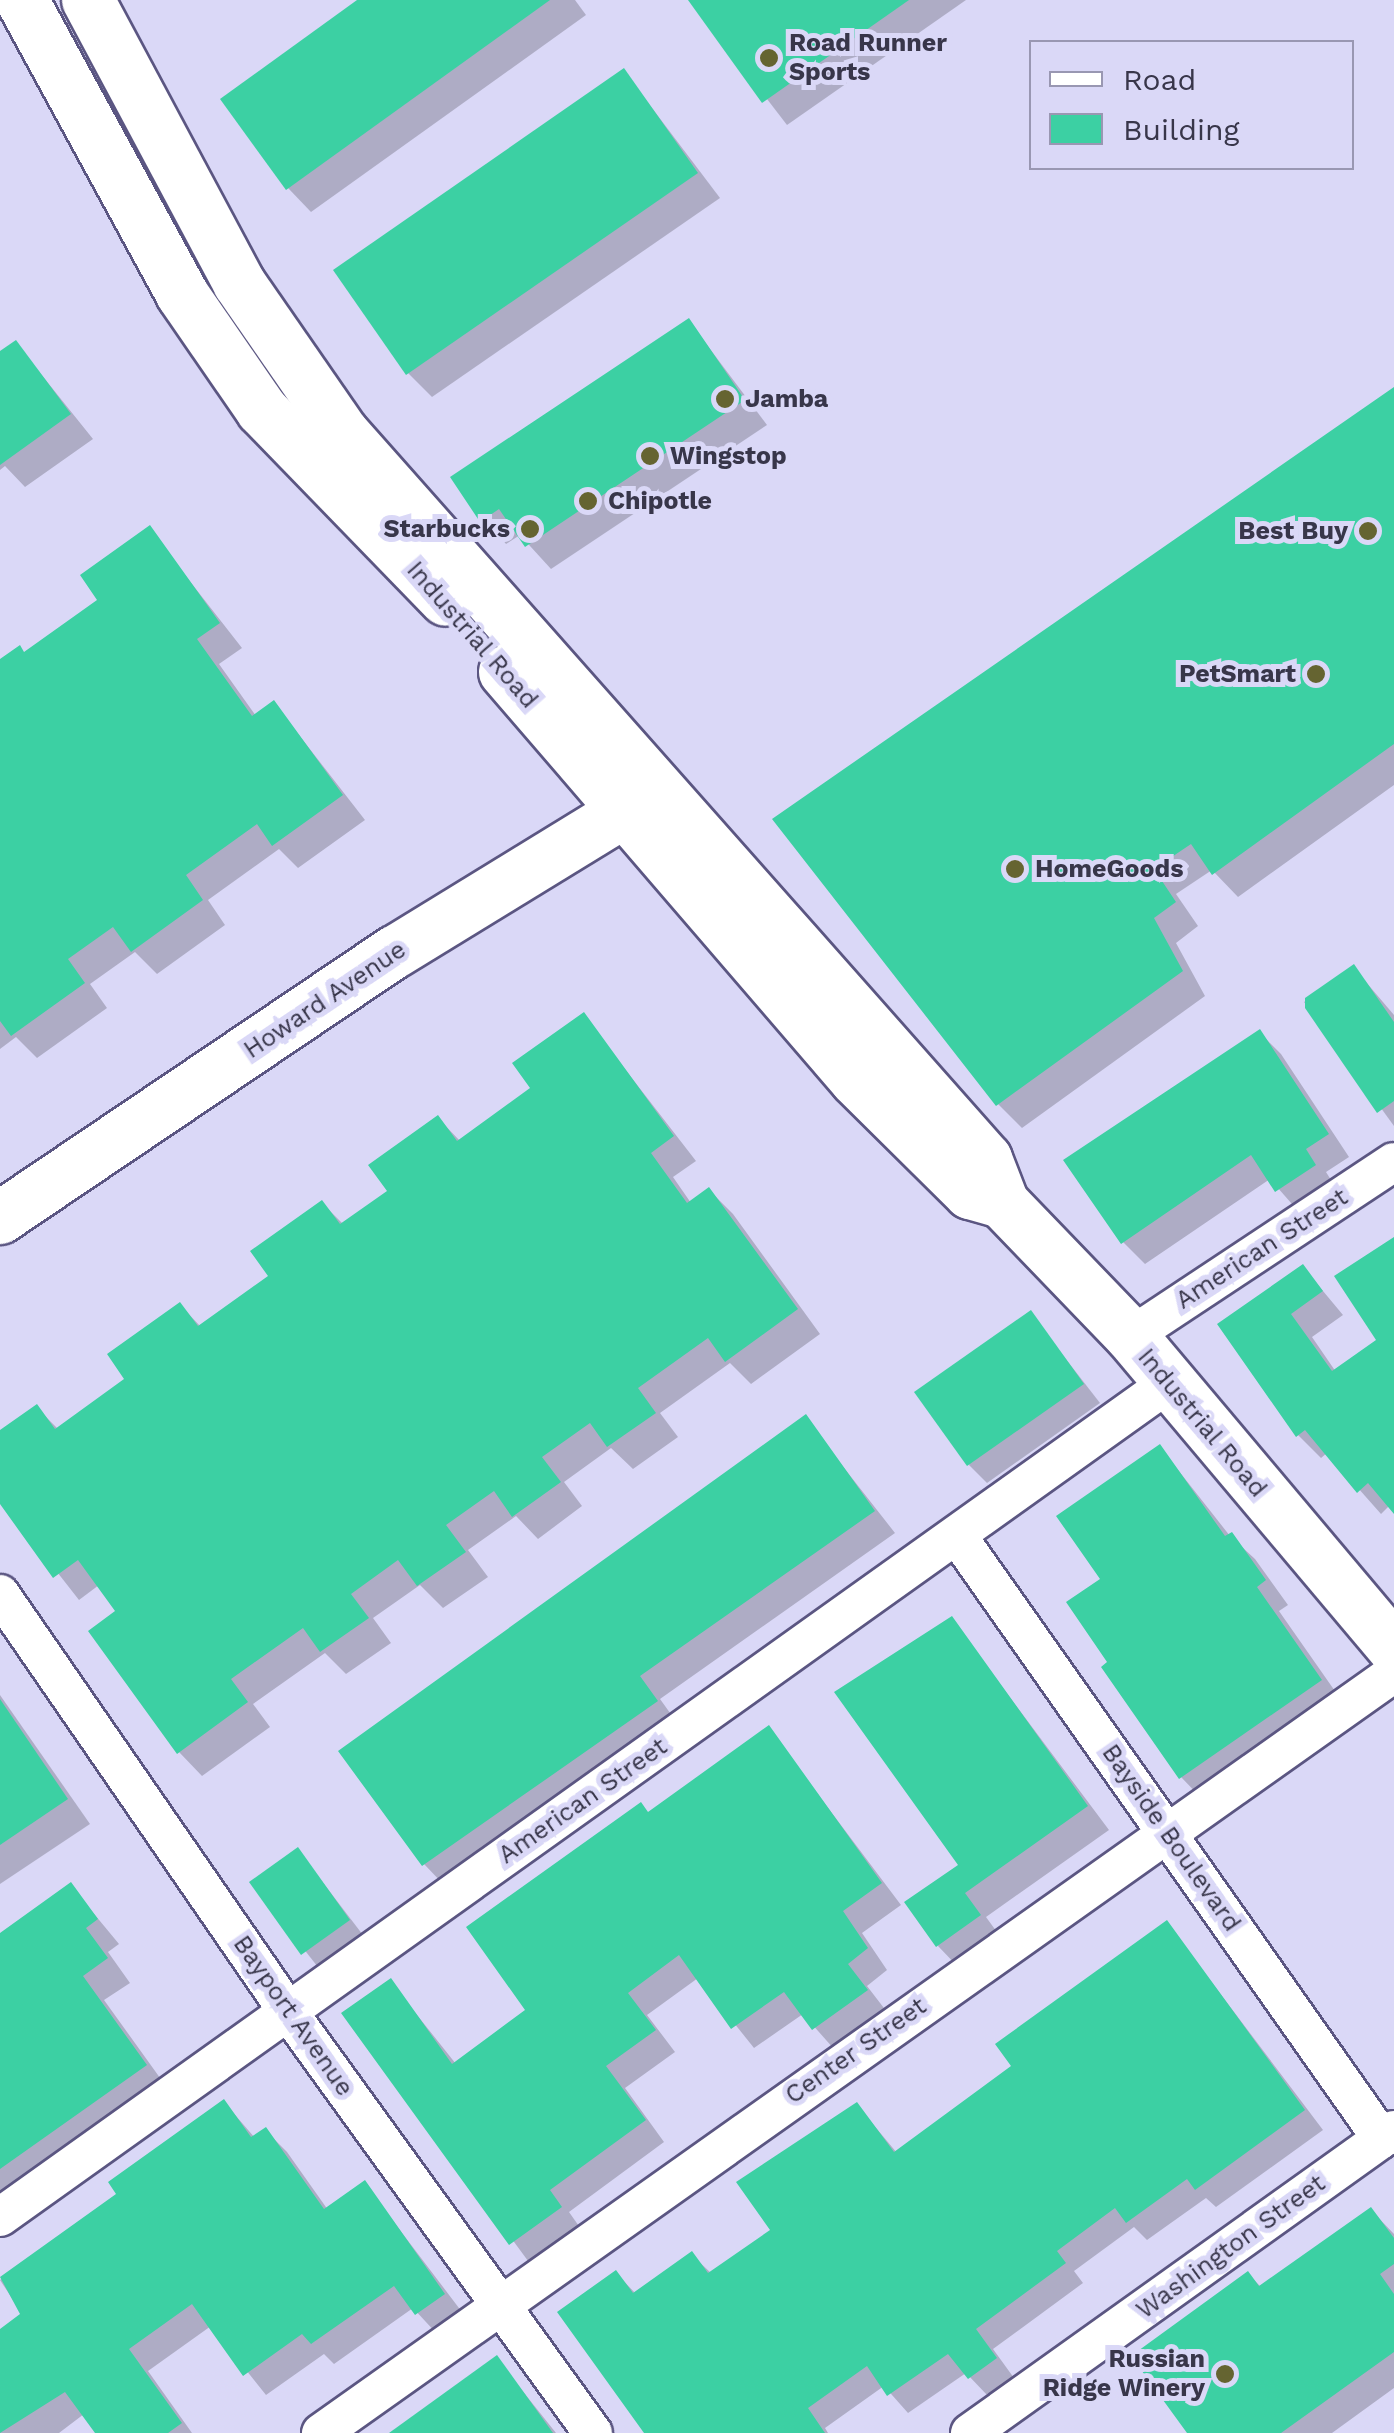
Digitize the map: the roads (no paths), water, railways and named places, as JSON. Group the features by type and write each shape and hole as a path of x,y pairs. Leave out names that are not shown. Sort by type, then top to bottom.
{"main road":[{"name":"Industrial Road","path":"22,0 182,294 262,410 639,803"},
{"name":"Industrial Road","path":"88,0 238,283 343,434 856,1080 970,1193 1004,1203 1131,1336 1166,1385 1394,1648"},
{"name":"Howard Avenue","path":"0,1218 395,952 639,803"}],"street":[{"name":"American Street","path":"1131,1336 1394,1162"},
{"name":"American Street","path":"0,2216 958,1538 1166,1385"},
{"name":"Bayside Boulevard","path":"958,1538 1388,2134"},
{"name":"Bayport Avenue","path":"0,1594 287,2010 593,2433"},
{"name":"Center Street","path":"321,2433 500,2302 1394,1673"},
{"name":"Washington Street","path":"970,2433 1388,2134"}],"place":[{"name":"Road Runner Sports","path":"769,58"},
{"name":"Jamba","path":"725,399"},
{"name":"Wingstop","path":"650,456"},
{"name":"Chipotle","path":"588,501"},
{"name":"Starbucks","path":"530,529"},
{"name":"Best Buy","path":"1368,531"},
{"name":"PetSmart","path":"1316,674"},
{"name":"HomeGoods","path":"1015,869"},
{"name":"Russian Ridge Winery","path":"1225,2374"}]}
